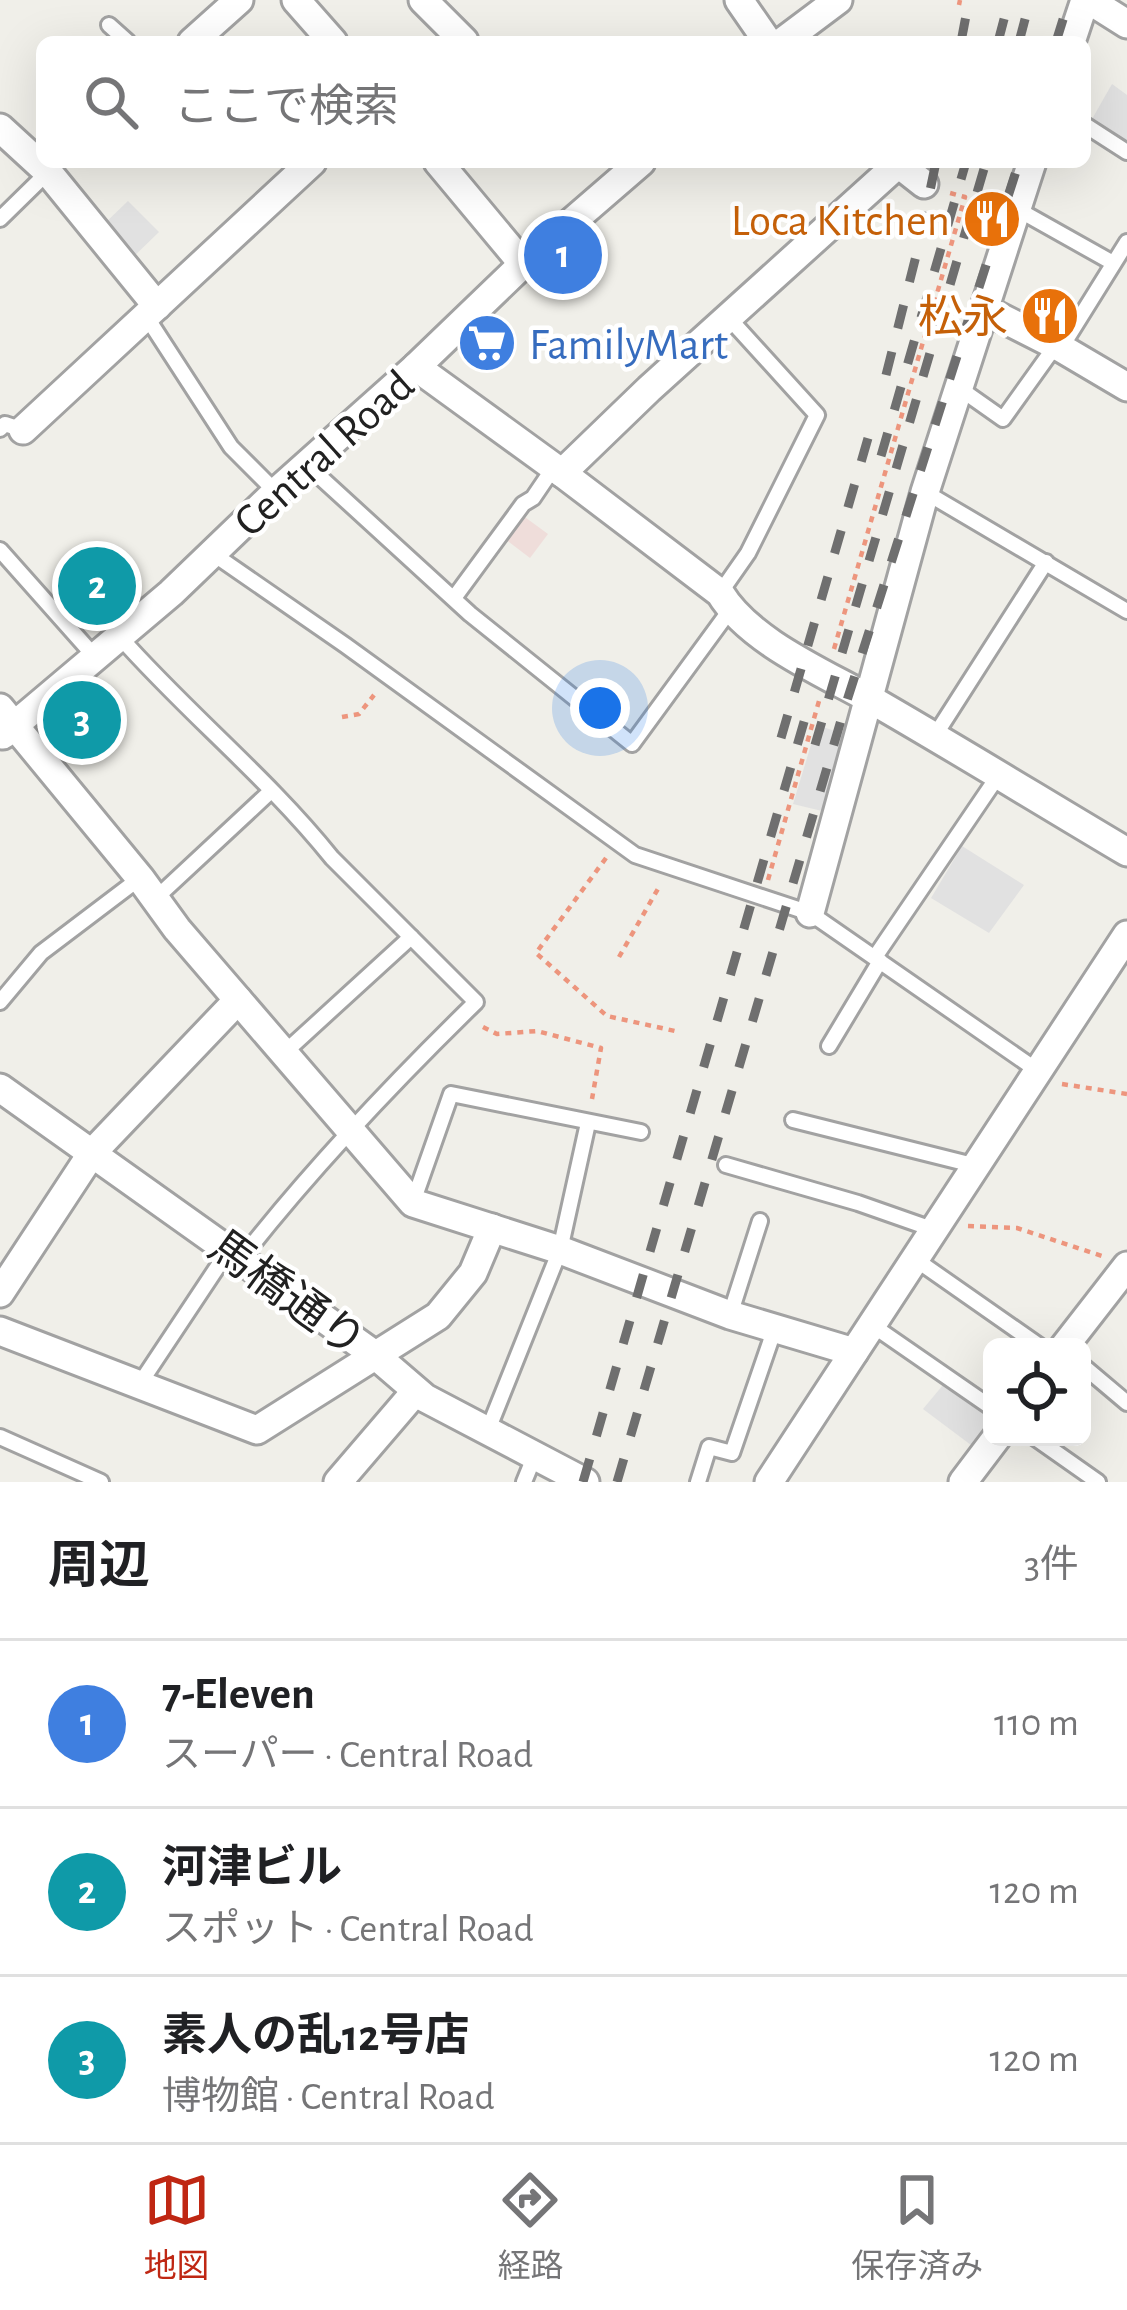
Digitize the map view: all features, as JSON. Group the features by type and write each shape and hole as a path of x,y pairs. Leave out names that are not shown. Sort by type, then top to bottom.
{"street":[{"path":"199,36 239,0"},
{"path":"328,36 304,10 334,0"},
{"path":"423,0 446,36"},
{"path":"739,0 764,36"},
{"path":"790,36 838,0"},
{"path":"1073,36 1088,0 1127,24"},
{"path":"0,128 36,153"},
{"path":"58,168 152,311"},
{"path":"11,429 152,311 306,168"},
{"path":"443,168 523,264"},
{"name":"Central Road","path":"5,724 120,637 523,264 634,168"},
{"path":"558,470 892,168"},
{"path":"903,168 924,184"},
{"path":"810,913 925,492 1030,168"},
{"path":"984,309 1127,387"},
{"path":"416,367 558,470 794,658 1127,852"},
{"path":"5,724 413,1203 560,1250 730,1315 854,1352"},
{"path":"770,1482 1127,935"},
{"path":"0,1293 92,1154 238,1000"},
{"name":"馬橋通り","path":"0,1088 375,1354 416,1391 585,1482"},
{"path":"0,1331 257,1430 438,1316 473,1273 492,1228"},
{"path":"1070,1338 1119,1262"},
{"path":"338,1482 416,1391"},
{"path":"964,1482 990,1446"}],"lane":[{"path":"109,25 121,36"},
{"path":"1091,129 1127,152"},
{"path":"0,219 56,168"},
{"path":"1017,209 1113,262"},
{"path":"958,388 1004,419 1059,347 1127,242"},
{"path":"152,311 231,447 276,492"},
{"path":"308,465 454,598 632,744 725,601 817,416 728,317"},
{"path":"454,598 558,470"},
{"path":"925,492 1127,611"},
{"path":"0,550 96,658"},
{"path":"212,553 635,855 810,913 1035,1075"},
{"path":"934,737 1046,562"},
{"path":"120,637 476,1002 234,1255 139,1385"},
{"path":"829,1046 878,959 998,776"},
{"path":"0,1002 41,953 147,888 271,791"},
{"path":"284,1053 411,937"},
{"path":"413,1203 451,1094 640,1132"},
{"path":"793,1120 976,1166"},
{"path":"488,1430 560,1250 587,1123"},
{"path":"726,1165 936,1227"},
{"path":"730,1315 760,1221"},
{"path":"915,1259 1028,1338"},
{"path":"872,1325 983,1402"},
{"path":"698,1482 709,1447 732,1454 775,1328"},
{"path":"1091,1373 1127,1403"},
{"path":"0,1437 101,1482"},
{"path":"1047,1446 1098,1482"},
{"path":"524,1482 535,1455"}],"path":[{"path":"764,897 965,197 924,184"},
{"path":"342,717 358,714 389,676"},
{"path":"618,841 536,953 608,1016 675,1031"},
{"path":"619,957 671,866"},
{"path":"462,1016 497,1034 537,1031 601,1048 587,1123"},
{"path":"1035,1075 1127,1094"},
{"path":"936,1227 1017,1228 1119,1262"}],"shaded area":[{"path":"1112,84 1127,95 1127,143 1092,119"},
{"path":"128,201 159,232 128,262 101,227"},
{"path":"522,515 548,534 530,558 505,539"},
{"path":"817,725 844,734 822,811 793,804"},
{"path":"962,846 1024,885 989,933 931,898"},
{"path":"943,1385 983,1414 983,1439 975,1448 923,1409"}],"railway":[{"path":"962,36 969,0"},
{"path":"1000,36 1009,0"},
{"path":"1021,36 1030,0"},
{"path":"1058,36 1069,0"},
{"path":"886,375 935,168"},
{"path":"881,456 964,168"},
{"path":"815,745 984,168"},
{"path":"617,1482 844,710 1017,168"},
{"path":"781,738 873,421"},
{"path":"583,1482 806,715"}],"place":[{"name":"Loca Kitchen","path":"992,219"},
{"name":"7-Eleven","path":"563,255"},
{"name":"松永","path":"1050,316"},
{"name":"FamilyMart","path":"487,343"},
{"name":"河津ビル","path":"97,586"},
{"name":"素人の乱12号店","path":"82,720"}]}
